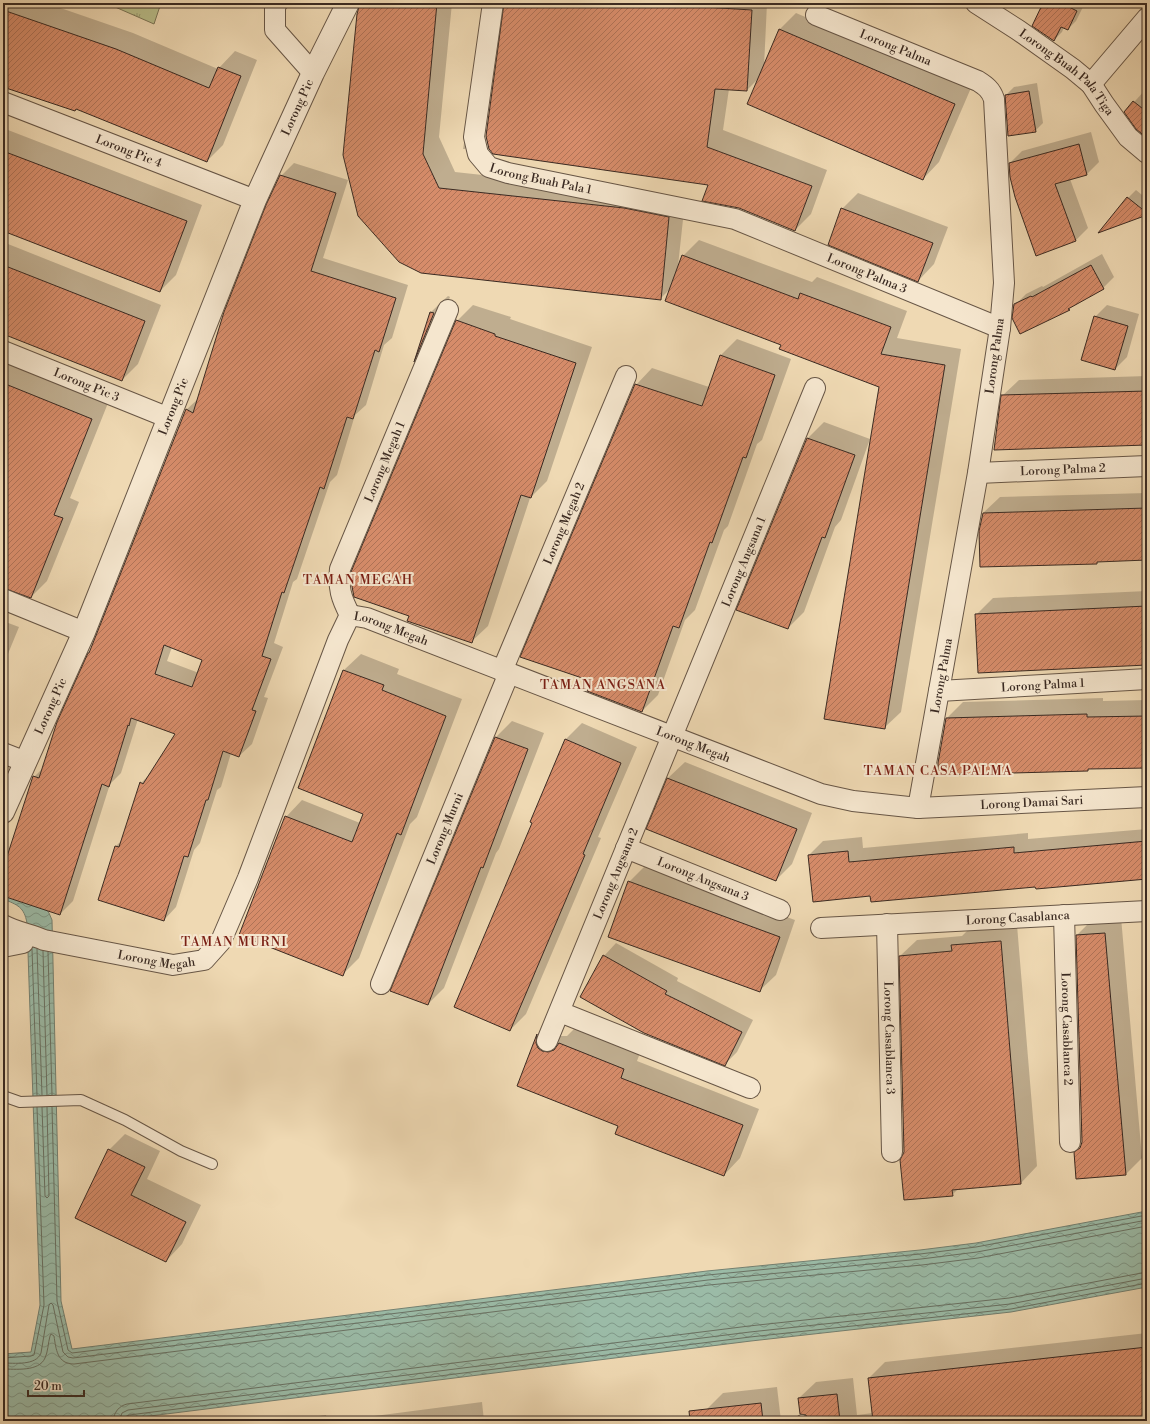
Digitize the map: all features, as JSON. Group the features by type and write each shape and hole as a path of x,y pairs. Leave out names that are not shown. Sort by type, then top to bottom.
{"street":[{"path":"276,3 275,30 313,73"},
{"name":"Lorong Pic","path":"3,812 84,632 255,200 313,73 348,3"},
{"name":"Lorong Buah Pala 1","path":"493,3 474,137 478,154 489,168 735,219"},
{"name":"Lorong Buah Pala Tiga","path":"976,3 1018,30 1073,69 1091,84 1128,137 1147,153"},
{"name":"Lorong Palma","path":"816,15 978,81 992,91 994,99 1004,282 1000,328 978,473 918,808"},
{"path":"1091,84 1147,18"},
{"name":"Lorong Pic 4","path":"3,102 255,200"},
{"name":"Lorong Palma 3","path":"735,219 1000,328"},
{"name":"Lorong Megah 1","path":"350,615 342,600 339,584 340,569 448,310"},
{"name":"Lorong Pic 3","path":"3,351 169,418"},
{"name":"Lorong Megah 2","path":"505,672 626,376"},
{"name":"Lorong Angsana 1","path":"672,736 816,388"},
{"name":"Lorong Palma 2","path":"978,473 1147,466"},
{"path":"3,599 84,632"},
{"name":"Lorong Megah","path":"3,925 34,944 52,942 173,965 204,960 221,941 248,878 338,640 350,615 367,618 821,794 853,801 918,808"},
{"name":"Lorong Murni","path":"381,984 505,672"},
{"name":"Lorong Palma 1","path":"939,691 1147,680"},
{"name":"Lorong Angsana 2","path":"547,1041 672,736"},
{"path":"3,753 26,762"},
{"name":"Lorong Damai Sari","path":"918,808 1147,797"},
{"name":"Lorong Angsana 3","path":"626,848 780,910"},
{"name":"Lorong Casablanca","path":"821,928 1147,911"},
{"name":"Lorong Casablanca 2","path":"1064,915 1070,1142"},
{"name":"Lorong Casablanca 3","path":"888,924 892,1152"},
{"name":"Lorong Megah","path":"3,938 24,938"},
{"path":"3,947 24,938"},
{"path":"560,1012 750,1088"}],"lane":[{"path":"3,1096 20,1102 81,1100 125,1120 181,1151 212,1164"}],"green space":[{"path":"106,3 161,3 154,24"}],"water":[{"path":"3,880 44,906 52,920 61,1301 72,1349 707,1271 976,1243 1147,1211 1147,1287 1011,1312 751,1341 111,1421 3,1421 3,1354 31,1352 40,1305 27,923 24,913 20,907 3,899"}],"building":[{"path":"360,3 437,3 423,154 439,188 624,208 669,217 661,300 421,273 399,262 358,216 343,155 357,14"},
{"path":"504,3 640,3 752,10 747,91 715,89 707,147 812,186 795,231 739,208 702,201 708,185 493,154 489,149 486,136"},
{"path":"1043,3 1061,3 1077,11 1068,30 1061,27 1054,41 1032,26"},
{"path":"3,10 116,49 209,88 218,67 241,76 207,162 76,109 75,111 3,87"},
{"path":"779,29 955,104 923,180 747,104"},
{"path":"1029,91 1036,132 1008,136 1005,95"},
{"path":"1133,101 1147,112 1147,138 1136,129 1124,112"},
{"path":"1079,144 1087,175 1055,184 1076,241 1036,256 1015,197 1010,177 1009,163"},
{"path":"3,151 187,221 160,292 3,231"},
{"path":"280,175 336,193 311,271 396,298 379,352 375,350 353,419 347,417 324,489 320,487 284,593 282,592 262,656 271,659 252,710 256,711 239,757 223,751 188,857 184,856 164,921 98,900 115,846 119,847 140,782 143,784 175,734 131,718 109,787 102,784 60,915 3,896 3,869 33,776 39,778 57,722 89,653 186,409 193,413 224,312 266,205","holes":["164,645 202,660 192,687 155,674"]},
{"path":"1127,197 1147,213 1147,215 1098,233"},
{"path":"841,208 933,243 918,282 828,245"},
{"path":"682,255 798,299 800,293 891,327 881,354 945,365 885,729 824,719 879,387 779,349 781,345 665,301"},
{"path":"3,265 145,321 122,381 3,334"},
{"path":"1091,265 1104,289 1068,309 1070,310 1020,334 1012,318 1014,304 1031,296 1032,297"},
{"path":"430,312 434,313 414,362"},
{"path":"1094,316 1128,326 1115,370 1081,360"},
{"path":"456,320 495,334 495,336 576,363 531,498 521,495 472,643 407,621 409,616 354,597 351,581 351,572"},
{"path":"720,355 775,375 746,458 743,457 679,628 673,626 642,712 587,691 591,681 520,657 635,384 702,406"},
{"path":"3,383 92,419 54,515 63,518 31,598 3,588"},
{"path":"1147,391 1147,445 994,450 1001,395"},
{"path":"807,438 855,455 825,538 822,537 788,629 736,610"},
{"path":"1147,508 1147,560 1097,562 1097,564 980,567 979,531 983,513"},
{"path":"1147,606 1147,665 978,673 975,614"},
{"path":"343,670 384,685 382,690 446,716 401,835 397,833 343,976 239,935 285,816 352,842 363,814 298,788"},
{"path":"1087,714 1087,717 1147,716 1147,768 938,775 938,763 946,718"},
{"path":"495,737 528,749 483,868 481,867 428,1005 390,991"},
{"path":"565,739 621,763 583,854 585,855 510,1031 454,1007 532,823 530,822"},
{"path":"667,778 797,829 776,881 646,829"},
{"path":"1147,841 1147,879 1036,889 1035,887 871,902 870,896 813,902 808,855 848,851 849,862 1014,847 1014,853"},
{"path":"628,881 780,937 760,992 608,937"},
{"path":"1105,933 1126,1175 1076,1179 1074,1152 1080,1148 1082,1142 1076,935"},
{"path":"1001,941 1021,1184 952,1190 953,1196 904,1200 900,1160 904,1152 899,956 952,951 951,945"},
{"path":"603,955 667,991 665,994 742,1032 725,1066 644,1033 580,997"},
{"path":"537,1034 536,1043 538,1048 542,1051 548,1052 554,1050 559,1043 624,1069 621,1078 743,1125 724,1176 615,1134 618,1126 517,1086"},
{"path":"108,1149 145,1167 131,1195 186,1222 166,1262 75,1218"},
{"path":"1147,1347 1147,1421 873,1421 868,1378"},
{"path":"837,1394 840,1421 808,1421 806,1415 800,1414 798,1398"},
{"path":"761,1403 763,1421 690,1421 689,1411"}],"district":[{"name":"TAMAN MEGAH","path":"358,580"},
{"name":"TAMAN ANGSANA","path":"603,685"},
{"name":"TAMAN CASA PALMA","path":"938,771"},
{"name":"TAMAN MURNI","path":"234,942"}]}
